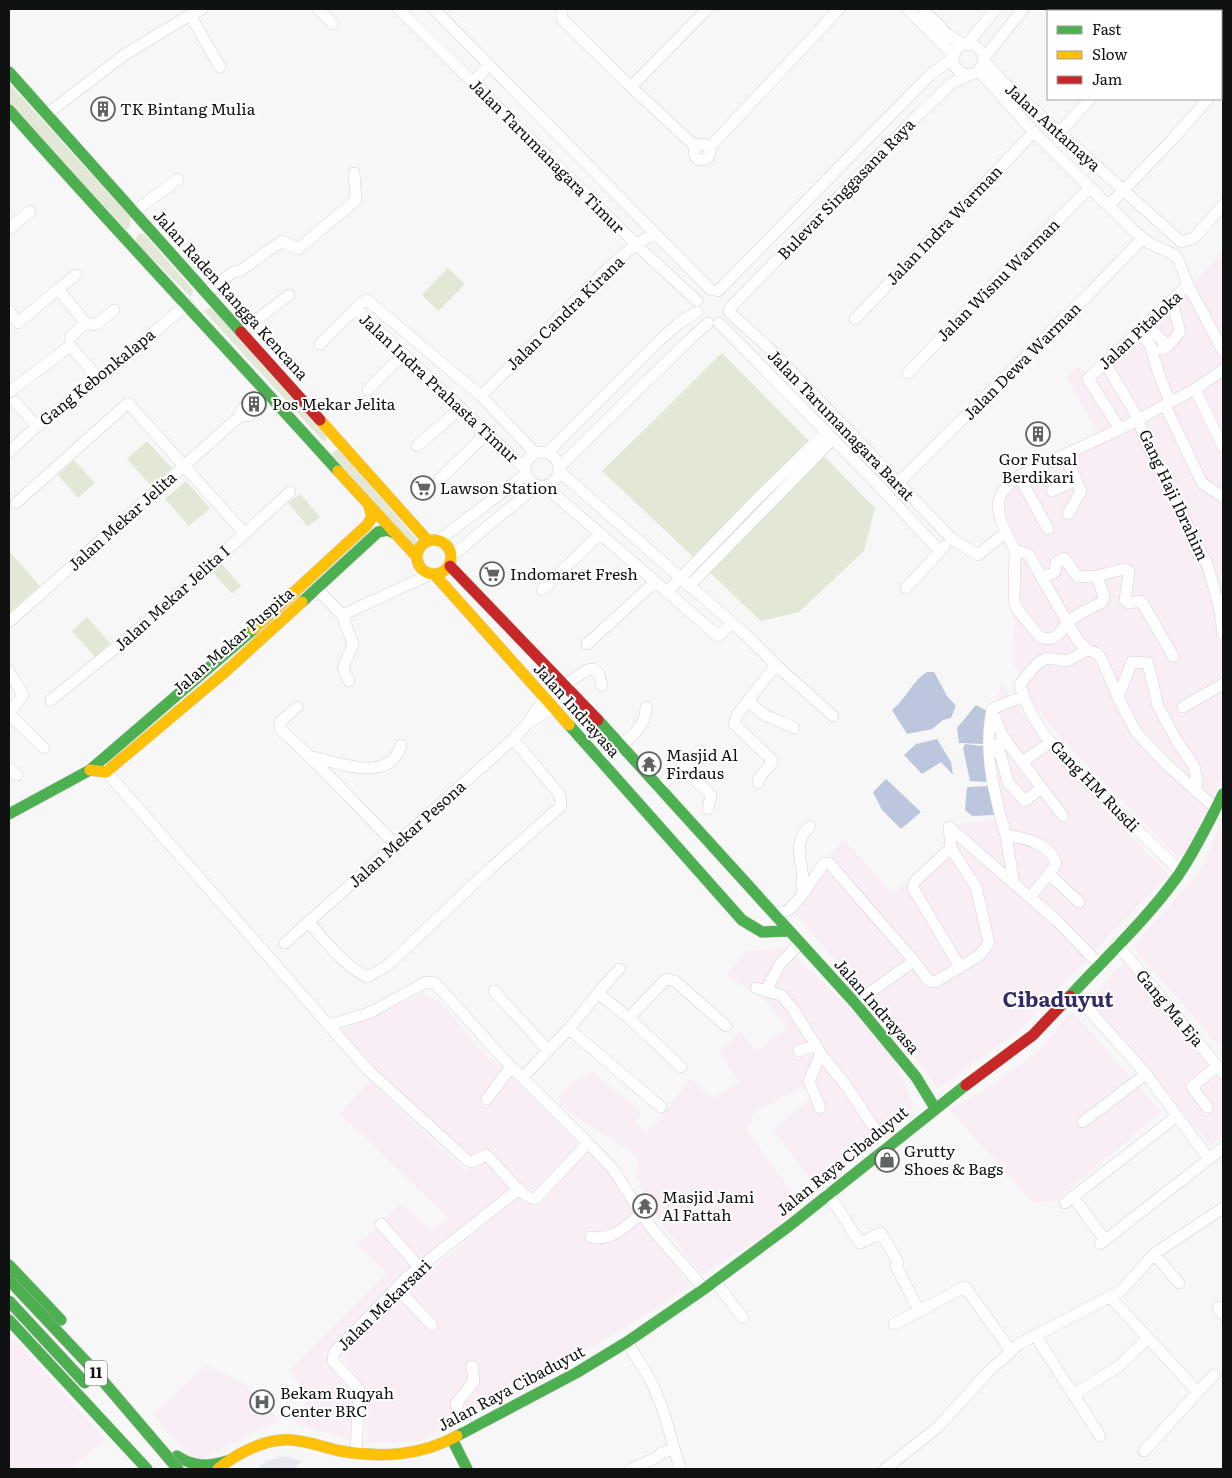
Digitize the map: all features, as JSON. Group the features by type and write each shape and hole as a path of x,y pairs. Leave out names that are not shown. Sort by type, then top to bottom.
{"main road":[{"name":"Jalan Raden Rangga Kencana","path":"9,72 207,291 336,438 433,540"},
{"path":"9,110 123,239 187,304 416,557 421,568 433,575 443,572 451,561 448,546 433,540 418,550 416,557"},
{"path":"320,452 336,438"},
{"name":"Jalan Mekar Puspita","path":"106,772 221,667 367,525 372,517 369,506"},
{"name":"Jalan Mekar Puspita","path":"9,814 94,766 317,589 378,532 388,530 394,533"},
{"name":"Jalan Indrayasa","path":"451,561 855,1003 916,1076 935,1108"},
{"name":"Jalan Indrayasa","path":"433,575 742,920 762,932 788,931"},
{"path":"94,766 106,772"},
{"name":"Jalan Raya Cibaduyut","path":"177,1456 190,1464 226,1467 252,1451 268,1444 292,1440 356,1453 387,1456 428,1450 576,1373 627,1342 715,1281 935,1108 1024,1043 1073,992 1181,872 1220,811 1223,794"},
{"name":"11","path":"9,1265 116,1380 188,1469"},
{"name":"11","path":"9,1280 91,1367 178,1469"},
{"name":"11","path":"9,1301 92,1391"},
{"name":"11","path":"9,1320 147,1469"},
{"path":"108,1408 117,1392 116,1380"},
{"path":"90,1406 108,1408 161,1469"},
{"path":"452,1439 468,1469"}],"street":[{"path":"47,114 124,55 202,9"},
{"path":"318,9 333,24"},
{"name":"Jalan Tarumanagara Timur","path":"399,9 697,306"},
{"name":"Jalan Tarumanagara Timur","path":"434,9 654,234 714,291"},
{"path":"631,87 707,9"},
{"path":"907,9 953,56 955,68 961,73 979,66 981,50 976,45 965,44 948,35 923,9"},
{"path":"953,56 996,9"},
{"name":"Bulevar Singgasana Raya","path":"729,310 918,115 952,84 979,66 1023,9"},
{"path":"562,10 562,19 631,87 696,147 702,144 708,148 839,10"},
{"path":"190,15 220,67"},
{"name":"Bulevar Singgasana Raya","path":"714,291 930,75 953,56"},
{"path":"474,83 488,64"},
{"name":"Jalan Antamaya","path":"979,66 1034,132 1090,188 1143,238 1156,247 1173,254"},
{"name":"Jalan Antamaya","path":"979,66 1125,190 1181,242"},
{"path":"1059,133 1089,100"},
{"path":"1109,205 1207,100"},
{"name":"Jalan Indra Warman","path":"855,319 1034,132"},
{"path":"207,291 235,270 240,271 282,241 298,249 356,200 354,173"},
{"path":"135,212 178,179"},
{"name":"Jalan Wisnu Warman","path":"908,374 974,303 1090,188"},
{"path":"1173,254 1181,242 1194,238 1223,205"},
{"path":"9,229 30,211"},
{"name":"Jalan Candra Kirana","path":"481,396 562,314 636,244 654,234"},
{"name":"Jalan Dewa Warman","path":"899,482 1143,238"},
{"name":"Jalan Pitaloka","path":"1120,429 1092,387 1089,377 1188,285 1178,259 1173,254"},
{"path":"9,311 18,322 76,274"},
{"path":"1188,285 1223,351"},
{"path":"58,290 86,323 96,325 114,310"},
{"path":"433,540 525,471 529,458 541,453 697,306 702,294 714,291 724,295 729,310 689,340 559,469 552,484 540,486 451,561"},
{"path":"242,331 289,295"},
{"name":"Jalan Indra Prahasta Timur","path":"525,471 356,309 367,300 481,396 541,453"},
{"path":"1153,353 1168,346 1180,332 1172,301"},
{"name":"Gang Kebonkalapa","path":"9,452 36,426 99,379 187,304"},
{"path":"697,306 701,319 714,323"},
{"path":"320,344 356,309"},
{"name":"Jalan Tarumanagara Barat","path":"729,310 765,344 952,539 978,555 1006,532"},
{"path":"70,337 86,323"},
{"name":"Jalan Tarumanagara Barat","path":"714,323 829,436 940,551"},
{"path":"1142,328 1168,346"},
{"path":"1142,328 1151,346 1168,403 1202,483 1223,498"},
{"path":"36,426 12,397 70,346 99,379"},
{"path":"368,390 404,354"},
{"name":"Gang Haji Ibrahim","path":"1105,363 1138,418 1144,438 1207,564 1219,605 1223,634"},
{"path":"1097,576 1104,600 1068,622 1061,634 1051,638 1040,637 1031,628 1014,601 1015,550 998,514 997,504 1007,485 1020,476 1120,429 1195,389 1223,370"},
{"path":"1195,389 1223,447"},
{"name":"Jalan Mekar Jelita","path":"9,622 238,418 248,416 267,394"},
{"path":"16,502 128,403 244,533"},
{"path":"417,446 461,408"},
{"path":"440,479 487,433"},
{"path":"667,592 684,582 734,532 758,516 789,484 802,464 829,436"},
{"path":"541,453 555,458 559,469 833,716"},
{"path":"1065,455 1081,494 1068,514"},
{"path":"734,532 749,507 780,476 802,464"},
{"path":"525,471 540,486 600,534 718,636 732,624"},
{"path":"780,476 789,484"},
{"path":"1020,476 1048,529"},
{"path":"1052,491 1076,480"},
{"name":"Jalan Mekar Jelita I","path":"51,700 151,619 290,492"},
{"path":"759,497 768,506"},
{"path":"749,507 758,516"},
{"path":"913,522 924,511"},
{"path":"542,590 600,534"},
{"path":"906,588 952,539"},
{"path":"1015,550 1029,555 1043,576 1077,638 1088,650 1098,654 1102,660 1136,732 1165,763 1220,811"},
{"path":"1043,576 1055,572 1056,564 1064,558 1078,577 1097,576 1124,569 1129,571 1125,600 1129,603 1140,601 1143,604 1173,656"},
{"path":"342,615 433,575"},
{"path":"587,644 655,582"},
{"path":"317,589 342,615 353,644 343,668 349,681"},
{"path":"992,710 1024,696 1020,684 1039,662 1050,658 1067,661 1088,650"},
{"path":"1118,697 1132,662 1148,663 1158,706 1178,743 1194,766 1197,782 1195,791"},
{"path":"758,783 758,778 772,760 734,724 737,714 776,665"},
{"path":"564,685 587,670 593,669 599,674 602,686"},
{"path":"9,672 22,695 9,714 44,748"},
{"path":"1182,707 1223,684"},
{"name":"Gang HM Rusdi","path":"1024,696 1032,714 1051,742 1100,795 1181,872"},
{"name":"Jalan Mekar Pesona","path":"285,943 513,739 527,724 544,699"},
{"path":"749,700 760,714 776,718 794,728"},
{"path":"599,760 641,727 646,718 646,706"},
{"path":"297,707 278,726 312,757 355,805 396,845"},
{"name":"Jalan Mekar Pesona","path":"527,724 552,708"},
{"path":"992,710 1003,737 1063,816"},
{"path":"992,710 987,733 990,765 993,786 1006,836 1014,884"},
{"path":"1003,737 998,746 1008,782 1025,801 1041,788"},
{"path":"308,922 360,974 367,977 387,966 491,868 561,806 560,795 513,739"},
{"path":"1022,762 1051,742"},
{"path":"312,757 374,769 388,765 398,755 401,745"},
{"path":"658,788 683,768 700,751"},
{"path":"683,768 711,795 708,809"},
{"path":"106,772 176,854 368,1070 468,1161 472,1162 486,1155 519,1189 532,1199 538,1198 588,1143"},
{"path":"802,894 802,871 797,849 802,834 810,826"},
{"path":"773,914 789,910 824,863 829,863 932,982 984,951 987,947 988,938 976,888 951,848 949,827 1030,897 1098,963"},
{"path":"1006,836 1032,840 1053,857 1056,864 1030,897"},
{"path":"951,848 915,881 913,888 960,967"},
{"path":"1049,874 1079,902"},
{"path":"800,943 780,964 762,989 781,995 793,1008 818,1049 848,1088 886,1146"},
{"name":"Gang Ma Eja","path":"1117,944 1220,1069"},
{"path":"855,1003 914,960"},
{"path":"522,1078 569,1028 619,969"},
{"path":"629,1018 666,978 676,981 726,1026"},
{"path":"329,1025 369,1013 426,982 431,982 472,1022 511,1067 613,1169 642,1213 704,1289"},
{"path":"494,991 548,1050"},
{"path":"1073,992 1146,1074 1209,1159"},
{"path":"598,993 629,1018 681,1068"},
{"path":"569,1028 661,1107"},
{"path":"799,1051 818,1049"},
{"path":"818,1049 809,1081 820,1108"},
{"path":"487,1099 511,1067"},
{"path":"1207,1107 1192,1087 1220,1069"},
{"path":"1083,1122 1146,1074"},
{"path":"1177,1116 1070,1201 1102,1242 1223,1148"},
{"name":"Jalan Mekarsari","path":"356,1453 359,1389 333,1361 333,1355 397,1288 519,1189"},
{"path":"828,1193 860,1243 881,1232 898,1262 896,1266 919,1311"},
{"path":"885,1469 938,1426 982,1378 1011,1351 1035,1335 1121,1292 1154,1254 1223,1208"},
{"path":"591,1237 598,1239 612,1236 642,1213"},
{"path":"381,1224 420,1268"},
{"path":"1154,1254 1179,1283"},
{"path":"715,1281 743,1318"},
{"path":"894,1324 965,1287 1011,1351"},
{"path":"397,1288 432,1325"},
{"path":"1110,1297 1198,1392"},
{"path":"1035,1335 1100,1436"},
{"path":"1073,1395 1119,1366 1148,1338"},
{"path":"627,1342 651,1382 663,1410 680,1469"},
{"path":"468,1430 456,1404 474,1382 472,1366"},
{"path":"1144,1451 1214,1375"},
{"path":"631,1469 658,1457 661,1452 674,1449"}],"shaded area":[{"path":"1223,252 1223,777 1188,849 1178,858 1059,736 1034,705 1013,662 1015,550 998,510 1011,480 1101,438 1066,377 1077,366 1093,376 1190,287"},
{"path":"1001,684 1058,763 1168,874 1017,1033 938,1088 872,1002 786,903 844,840 893,894 951,841 954,824 1002,818 995,712"},
{"path":"1220,824 1223,828 1223,1051 1133,947 1200,871"},
{"path":"786,947 887,1043 915,1107 818,1190 773,1129 811,1099 804,1086 754,1113 747,1130 800,1204 774,1229 702,1275 648,1206 637,1177 638,1157 559,1105 561,1095 578,1078 592,1072 641,1111 635,1124 646,1132 659,1121 690,1078 712,1098 740,1083 719,1051 741,1031 755,1052 786,1028 765,1000 727,975 746,951"},
{"path":"1123,962 1223,1081 1223,1135 1211,1145 1087,1003"},
{"path":"422,994 441,1002 472,1041 579,1143 534,1192 517,1181 336,1345 326,1359 353,1398 349,1439 302,1426 294,1421 310,1395 289,1371 387,1273 357,1245 401,1203 432,1231 448,1217 340,1114 369,1081 465,1170 475,1163 349,1044 342,1030"},
{"path":"1072,1011 1161,1112 1056,1201 1033,1203 949,1109 981,1092 1038,1052"},
{"path":"589,1149 613,1172 638,1213 691,1287 584,1352 476,1413 417,1442 365,1443 366,1396 343,1356 413,1285 520,1195 537,1208"},
{"path":"9,1333 105,1440 71,1469 9,1469"},
{"path":"206,1365 241,1382 280,1420 197,1462 159,1423 155,1413"},
{"path":"286,1456 302,1461 294,1469 257,1469 266,1461"}],"green space":[{"path":"9,83 131,218 129,228 126,230 9,104"},
{"path":"138,234 144,234 193,290 192,295 190,296 135,242"},
{"path":"448,268 465,284 438,311 422,295"},
{"path":"212,308 327,437 324,442 204,311"},
{"path":"722,353 875,508 864,551 799,612 761,621 602,471"},
{"path":"147,441 172,468 151,486 127,459"},
{"path":"338,449 419,542 414,545 331,454"},
{"path":"74,460 95,483 78,498 58,475"},
{"path":"186,481 210,508 189,526 165,499"},
{"path":"300,494 320,517 308,527 288,503"},
{"path":"9,551 40,586 9,613"},
{"path":"221,563 241,586 232,594 212,571"},
{"path":"87,617 110,643 95,657 72,631"}],"water":[{"path":"927,672 934,672 947,696 956,706 951,718 943,720 932,729 907,734 892,710 918,679"},
{"path":"976,705 987,711 983,744 959,743 957,728"},
{"path":"937,739 951,762 953,775 941,762 922,774 904,755 916,744"},
{"path":"965,744 983,746 989,778 986,782 970,781 963,748"},
{"path":"886,779 921,812 901,829 882,810 873,792"},
{"path":"989,786 994,815 972,816 965,810 967,787"}],"traffic: fast":[{"path":"9,72 241,332"},
{"path":"9,110 338,471"},
{"path":"302,602 378,532 388,530 394,533"},
{"path":"9,814 90,770 254,629"},
{"path":"598,720 855,1003 916,1077 935,1108"},
{"path":"569,725 742,920 762,932 787,931"},
{"path":"1070,996 1165,893 1196,847 1223,794"},
{"path":"457,1436 576,1373 627,1342 704,1289 789,1226 966,1085"},
{"path":"9,1265 61,1320"},
{"path":"9,1280 91,1367 178,1469"},
{"path":"9,1301 85,1383"},
{"path":"9,1320 147,1469"},
{"path":"452,1439 467,1469"},
{"path":"177,1456 183,1460 201,1465 227,1461"}],"traffic: slow":[{"path":"320,420 428,541"},
{"path":"338,471 417,557"},
{"path":"254,629 367,525 372,517 369,506"},
{"path":"434,540 441,541 446,545 450,550 451,557 450,564 446,569 441,573 434,574 427,573 422,569 418,564 417,557 418,550 422,545 427,541 434,540"},
{"path":"435,575 569,725"},
{"path":"90,770 106,772 225,672 302,602"},
{"path":"218,1469 243,1452 272,1441 292,1440 335,1450 386,1455 429,1448 457,1436"}],"traffic: jam":[{"path":"241,332 320,420"},
{"path":"450,566 598,720"},
{"path":"966,1085 1033,1035 1070,996"}],"place":[{"name":"TK Bintang Mulia","path":"103,109"},
{"name":"Pos Mekar Jelita","path":"254,404"},
{"name":"Gor Futsal Berdikari","path":"1038,434"},
{"name":"Lawson Station","path":"423,488"},
{"name":"Indomaret Fresh","path":"492,574"},
{"name":"Masjid Al Firdaus","path":"649,764"},
{"name":"Grutty Shoes & Bags","path":"887,1160"},
{"name":"Masjid Jami Al Fattah","path":"645,1206"},
{"name":"Bekam Ruqyah Center BRC","path":"262,1402"}],"district":[{"name":"Cibaduyut","path":"1058,1000"}]}
